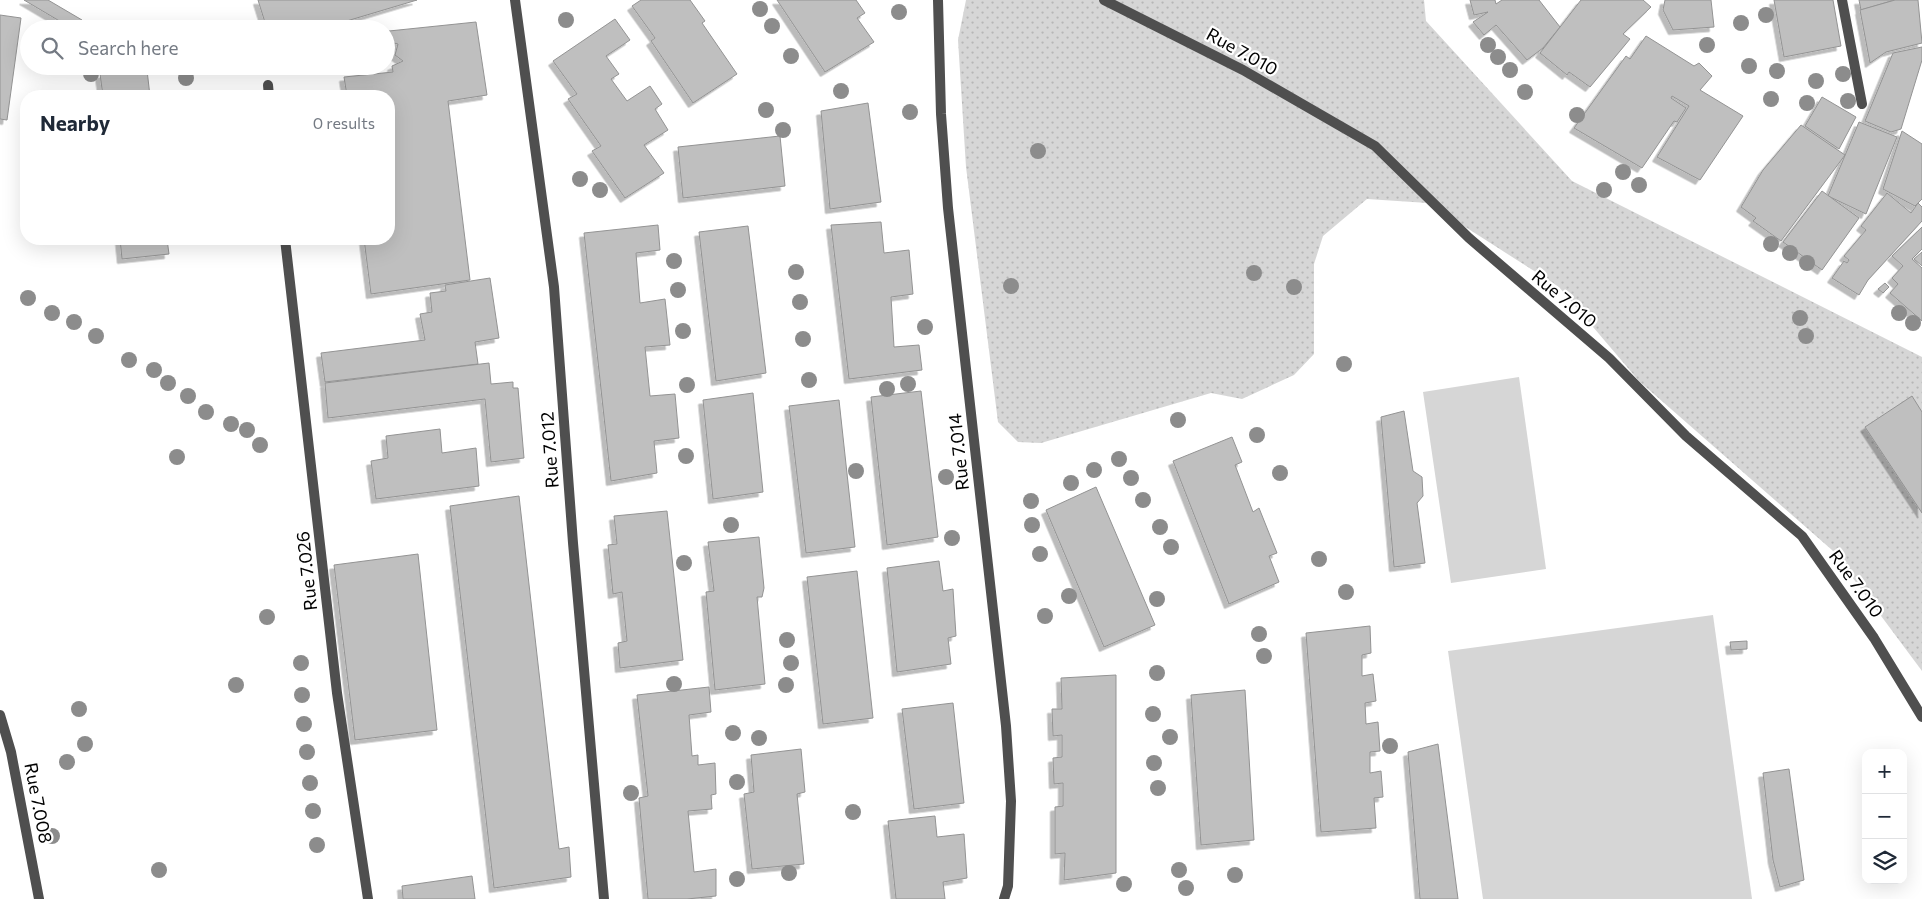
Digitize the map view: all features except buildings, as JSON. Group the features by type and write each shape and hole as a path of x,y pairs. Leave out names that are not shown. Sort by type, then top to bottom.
{"street":[{"name":"Rue 7.012","path":"515,0 554,288 573,543 604,899"},
{"name":"Rue 7.014","path":"938,0 941,114 948,208 1006,726 1012,801 1008,886 1004,899"},
{"name":"Rue 7.010","path":"1104,0 1243,70 1375,146 1469,238 1609,358 1686,436 1802,536 1874,638 1922,717"},
{"path":"1842,0 1862,104"},
{"path":"268,85 268,90"},
{"name":"Rue 7.026","path":"286,245 336,693 368,899"},
{"name":"Rue 7.008","path":"0,714 11,752 39,899"}],"shaded area":[{"path":"966,0 1424,0 1426,21 1572,181 1922,357 1922,671 1832,550 1639,381 1559,287 1428,203 1367,199 1323,236 1314,264 1314,354 1294,375 1242,399 1211,393 1041,443 1018,442 998,422 966,167 958,40"},
{"path":"1519,377 1546,569 1451,583 1423,392"},
{"path":"1713,615 1752,899 1483,899 1448,651"}]}
